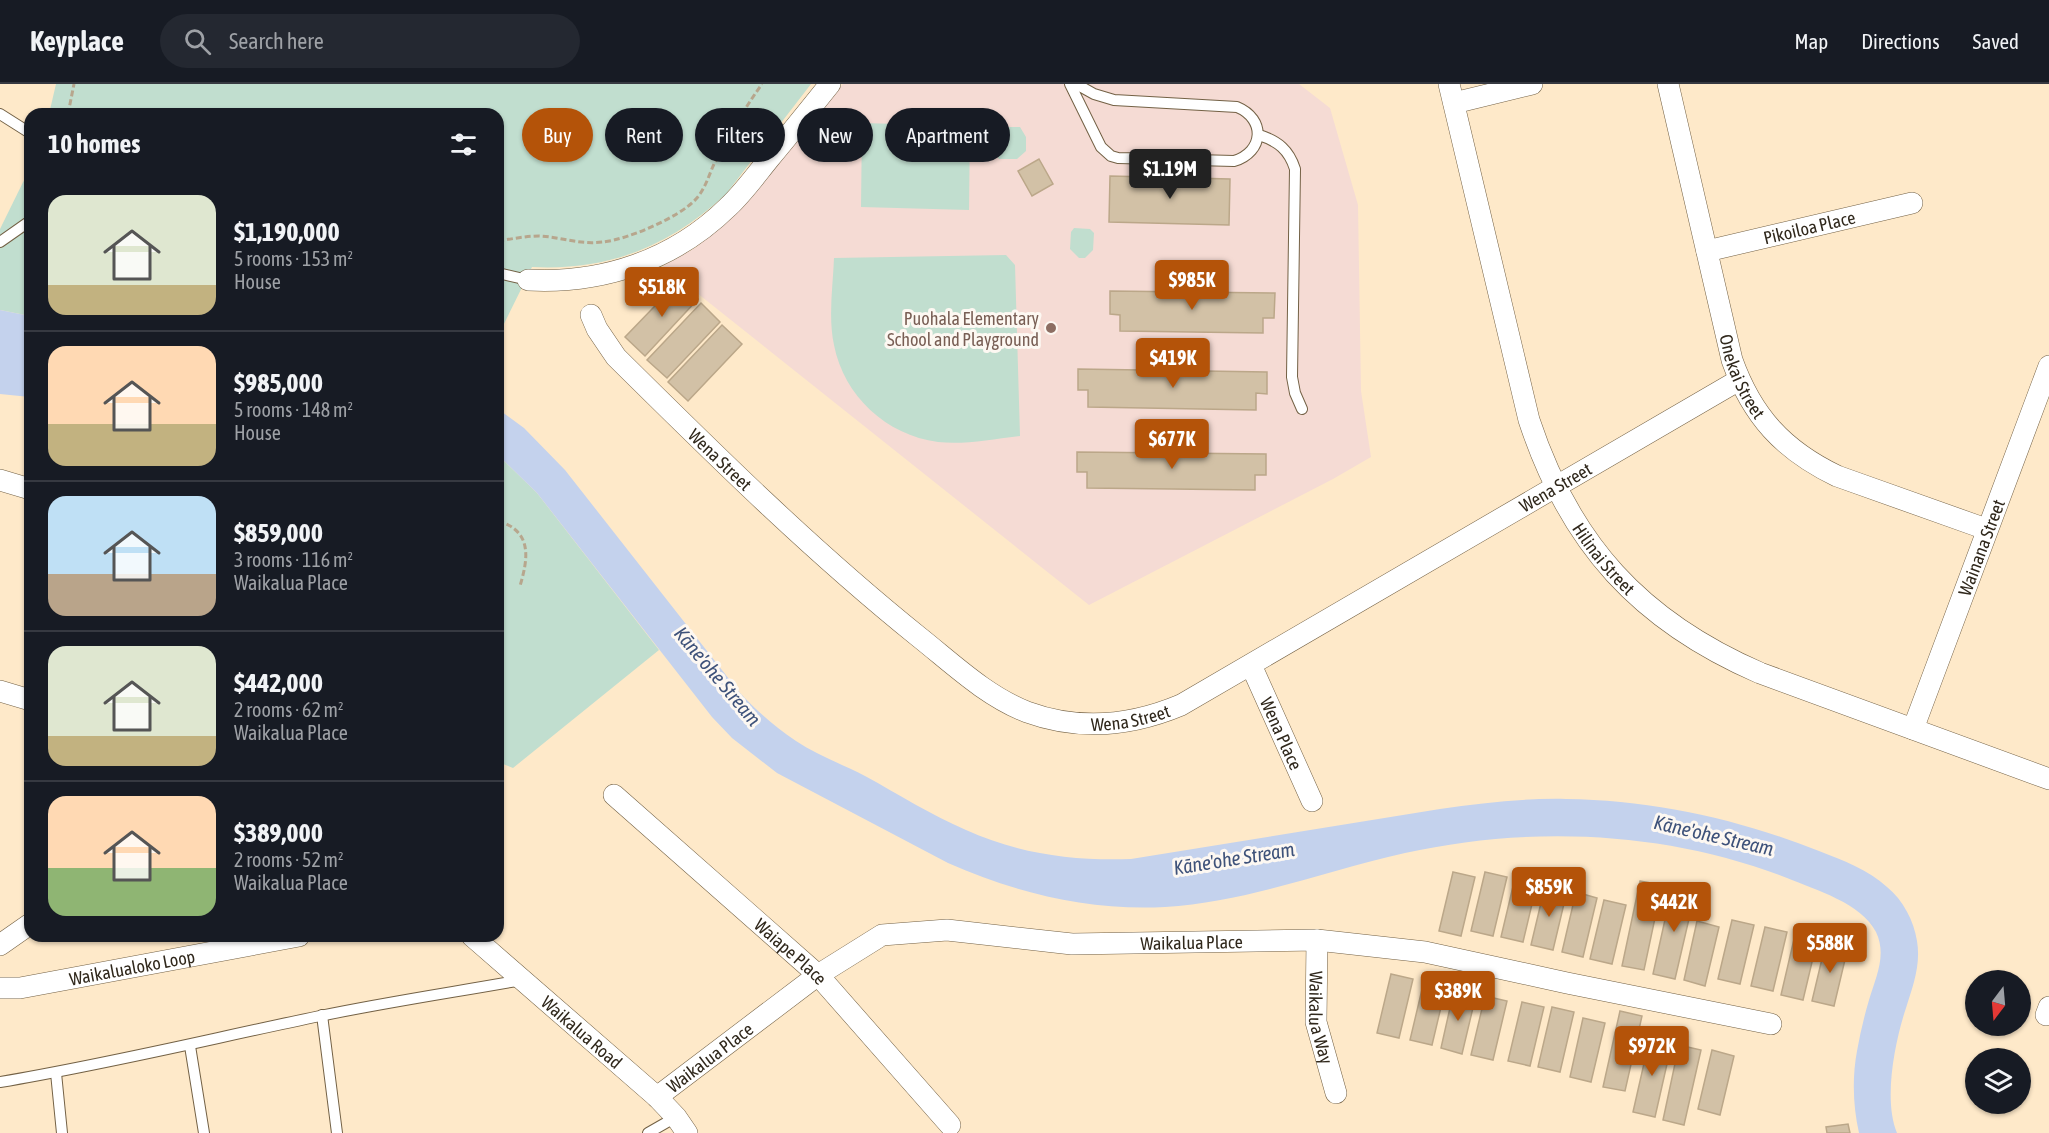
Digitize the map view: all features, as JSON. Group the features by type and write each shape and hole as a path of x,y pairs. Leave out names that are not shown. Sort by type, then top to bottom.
{"street":[{"path":"528,280 570,281 606,275 646,262 689,239 729,206 830,84"},
{"path":"1451,94 1532,84"},
{"name":"Onekai Street","path":"1668,84 1732,360 1739,380 1761,417 1788,446 1819,468 1986,529"},
{"name":"Hilinai Street","path":"1451,94 1528,420 1554,486 1585,538 1605,564 1651,609 1676,629 1712,651 1760,674 2049,779"},
{"name":"Pikoiloa Place","path":"1707,251 1912,203"},
{"name":"Wena Street","path":"591,315 600,335 616,357 780,517 864,592 975,681 1007,703 1063,722 1082,724 1143,719 1181,705 1739,380"},
{"name":"Wainana Street","path":"1913,729 1986,529 2049,366"},
{"path":"0,480 24,487"},
{"name":"Wena Place","path":"1251,665 1312,801"},
{"path":"0,691 24,698"},
{"name":"Waiape Place","path":"614,795 818,975 950,1125"},
{"path":"0,945 24,928"},
{"name":"Waikalua Place","path":"657,1097 818,975 882,935 936,930 1072,944 1317,940 1425,952 1771,1024"},
{"name":"Waikalua Way","path":"1317,940 1316,1022 1336,1093"},
{"name":"Waikalualoko Loop","path":"0,988 20,988 267,942"},
{"name":"Waikalua Road","path":"479,942 657,1097 682,1125"}],"lane":[{"path":"1070,84 1101,147 1105,152 1118,158 1234,161 1249,154 1259,135 1254,119 1237,107 1114,100 1094,94 1076,84"},
{"path":"0,114 24,129"},
{"path":"1259,135 1284,148 1293,161 1295,170 1292,377 1295,393 1302,409"},
{"path":"0,242 24,225"},
{"path":"504,274 528,280"},
{"path":"0,1082 190,1046 322,1016 522,980"},
{"path":"322,1016 337,1133"},
{"path":"190,1046 204,1133"},
{"path":"56,1073 62,1133"},
{"path":"648,1133 682,1125"}],"path":[{"path":"69,108 74,84"},
{"path":"504,240 539,236 587,244 605,242 640,231 681,212 698,198 731,132 762,84"},
{"path":"504,523 515,530 525,544 527,561 520,586"}],"shaded area":[{"name":"Puohala Elementary School and Playground","path":"843,84 1299,84 1330,108 1358,205 1361,391 1371,457 1333,479 1089,605 663,266 695,248 725,224 777,162 785,162 785,153 797,139 797,162 873,162 873,108 823,108"}],"green space":[{"path":"56,84 811,84 785,118 785,108 695,108 695,162 751,162 726,194 683,228 637,252 587,265 532,267 504,324 504,108 50,108"},
{"path":"873,123 885,124 885,162 970,162 969,210 861,207 862,162 873,162"},
{"path":"1010,127 1020,127 1026,137 1026,151 1017,159 1010,159"},
{"path":"24,180 24,315 0,310 0,229"},
{"path":"1074,228 1090,229 1094,233 1093,250 1085,258 1079,258 1070,249 1071,232"},
{"path":"1006,255 1015,265 1020,436 968,442 938,442 919,438 885,422 858,396 847,381 839,364 832,334 831,313 834,258"},
{"path":"504,461 537,493 659,650 513,768 504,764"}],"water":[{"path":"0,310 24,315 24,396 0,394"},
{"name":"Kāne'ohe Stream","path":"504,413 524,428 565,470 740,693 766,718 788,736 812,751 865,776 940,818 1006,845 1068,857 1131,859 1456,807 1519,800 1566,799 1631,803 1695,813 1758,830 1837,858 1864,871 1893,892 1903,905 1916,933 1918,958 1916,975 1902,1021 1892,1070 1891,1104 1897,1133 1859,1133 1855,1113 1855,1061 1881,949 1876,932 1869,922 1849,905 1837,899 1741,862 1694,850 1598,837 1550,836 1501,838 1453,844 1375,860 1226,899 1165,907 1081,903 1000,883 948,863 777,773 732,738 712,717 537,493 504,461"}],"building":[{"path":"1039,159 1053,184 1032,196 1018,171"},
{"path":"1110,176 1230,179 1229,225 1109,222"},
{"path":"679,281 698,299 645,356 625,337"},
{"path":"1110,291 1275,293 1274,318 1263,318 1263,333 1120,331 1120,315 1110,314"},
{"path":"701,303 720,322 667,378 647,360"},
{"path":"722,325 742,344 688,401 668,382"},
{"path":"1078,369 1267,372 1267,394 1256,393 1256,410 1088,407 1088,390 1078,390"},
{"path":"1077,452 1266,454 1266,475 1255,475 1255,490 1087,488 1087,472 1077,472"},
{"path":"1453,872 1475,877 1461,936 1439,931"},
{"path":"1485,872 1507,877 1493,936 1471,931"},
{"path":"1515,878 1537,883 1523,942 1501,937"},
{"path":"1640,881 1662,885 1644,970 1622,966"},
{"path":"1545,886 1567,891 1553,950 1531,945"},
{"path":"1672,888 1695,893 1675,979 1653,974"},
{"path":"1576,892 1597,898 1583,957 1562,952"},
{"path":"1604,900 1626,905 1612,964 1590,959"},
{"path":"1732,920 1754,925 1740,984 1718,979"},
{"path":"1697,921 1719,927 1705,986 1684,980"},
{"path":"1765,927 1787,932 1773,991 1751,986"},
{"path":"1795,935 1817,941 1803,1000 1781,995"},
{"path":"1826,942 1848,947 1834,1006 1812,1001"},
{"path":"1391,974 1413,979 1399,1038 1377,1033"},
{"path":"1424,981 1446,986 1432,1045 1410,1040"},
{"path":"1454,990 1476,995 1462,1054 1441,1048"},
{"path":"1485,996 1507,1001 1493,1060 1471,1055"},
{"path":"1522,1002 1544,1007 1530,1066 1508,1061"},
{"path":"1552,1007 1574,1012 1560,1072 1538,1067"},
{"path":"1620,1011 1642,1016 1625,1091 1603,1087"},
{"path":"1583,1018 1605,1023 1591,1082 1570,1077"},
{"path":"1650,1037 1672,1042 1655,1117 1633,1112"},
{"path":"1679,1045 1701,1050 1684,1125 1663,1120"},
{"path":"1712,1050 1734,1056 1720,1115 1698,1109"},
{"path":"1848,1124 1850,1133 1827,1133 1826,1127"}],"place":[{"name":"Puohala Elementary School and Playground","path":"1051,328"}]}
